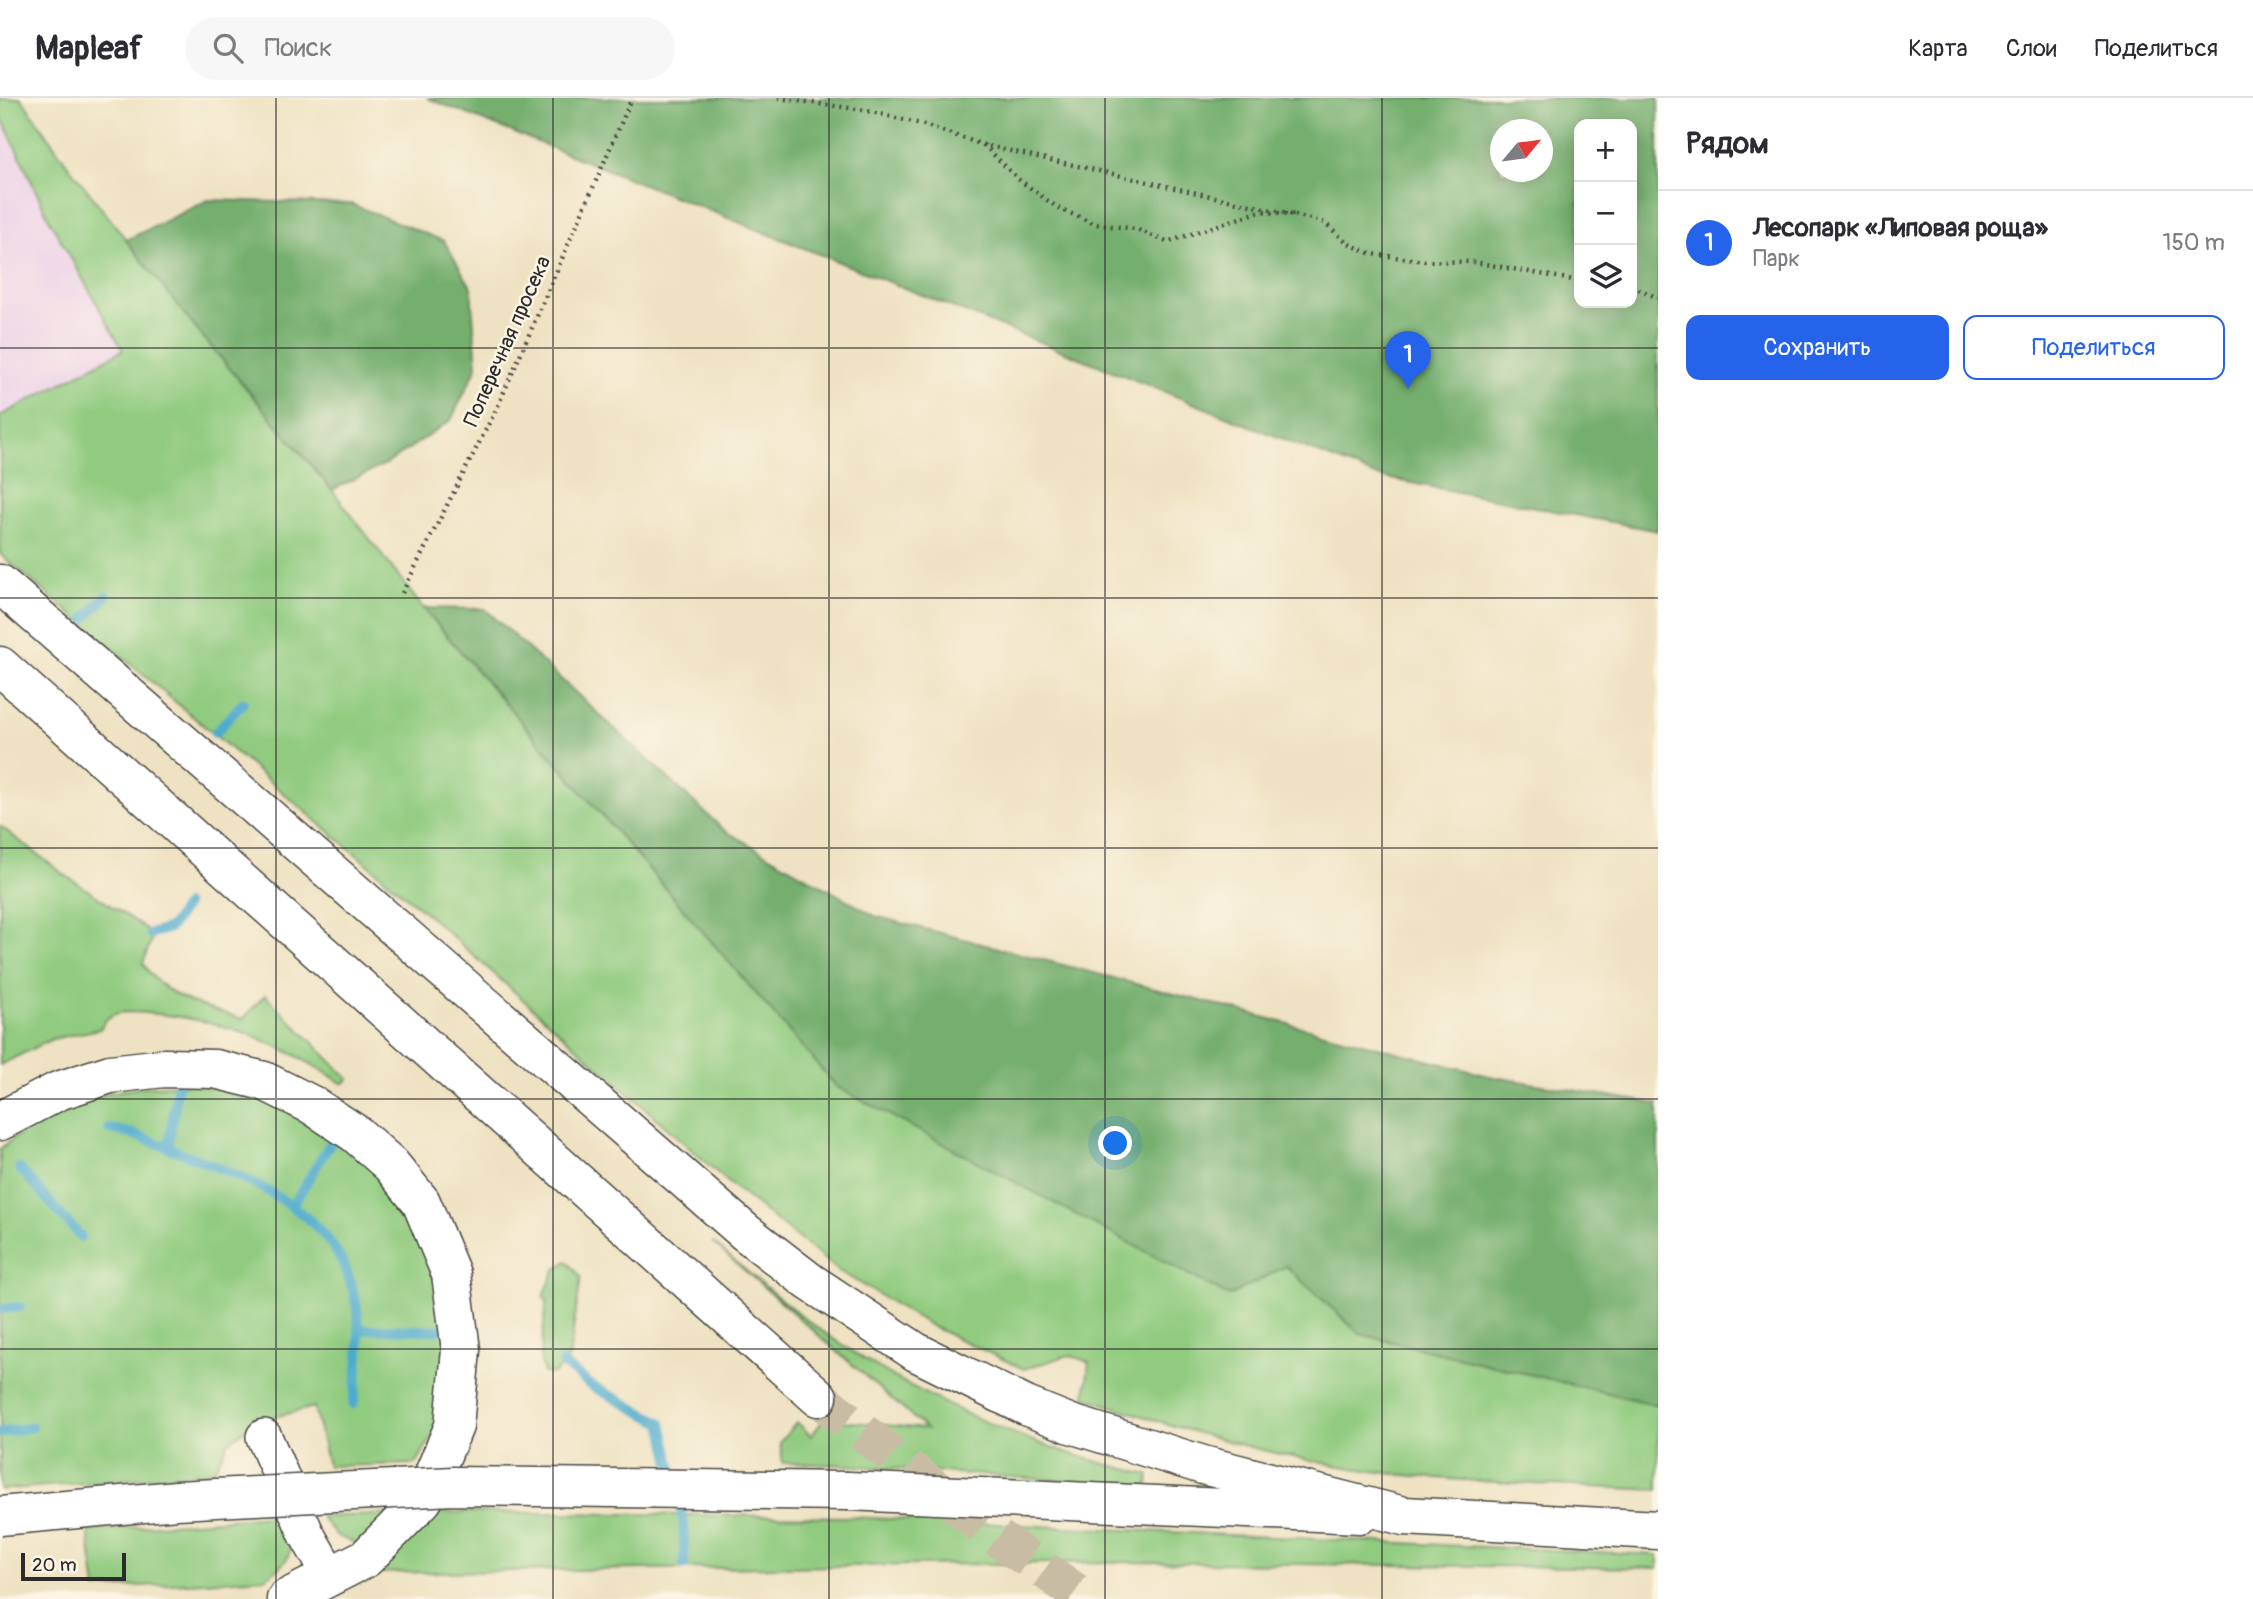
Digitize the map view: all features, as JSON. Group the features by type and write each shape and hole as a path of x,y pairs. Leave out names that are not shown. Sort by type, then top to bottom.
{"main road":[{"path":"0,584 745,1232 810,1282 916,1352 1026,1406 1071,1424 1203,1465 1404,1516"},
{"path":"0,666 286,925 818,1397"},
{"path":"0,1121 58,1091 110,1074 164,1068 215,1069 264,1081 312,1105 356,1134 391,1165 421,1202 451,1274 461,1350 454,1426 423,1500 366,1558 286,1599"},
{"path":"0,1516 177,1500 453,1486 848,1491 1658,1530"}],"lane":[{"path":"264,1437 307,1535 331,1577"}],"path":[{"name":"Поперечная просека","path":"401,593 497,408 632,98"},
{"path":"778,98 863,110 921,124 984,145 1295,215 1325,223 1349,244 1372,254 1425,261 1474,262 1574,280"},
{"path":"984,145 1018,179 1058,208 1095,224 1136,229 1167,242 1261,211 1295,215"},
{"path":"1637,288 1658,298"}],"shaded area":[{"path":"0,114 49,219 123,351 0,416"}],"green space":[{"path":"0,98 21,98 67,164 194,326 332,490 423,608 837,1087 1286,1266 1360,1334 1658,1405 1658,1490 1425,1477 1338,1466 1252,1448 1126,1411 1085,1397 1089,1362 1069,1355 1024,1369 933,1327 839,1271 729,1183 427,914 0,554 0,416 123,350 49,219 0,114"},
{"path":"427,98 1658,98 1658,531 1376,476"},
{"path":"208,200 351,204 444,241 471,287 477,367 451,420 388,463 332,490 194,326 126,240"},
{"path":"423,608 485,609 724,830 875,916 1489,1076 1658,1104 1658,1405 1360,1334 1286,1266 1229,1296 837,1087"},
{"path":"0,826 62,873 146,929 152,938 143,963 151,975 173,993 215,1011 243,1019 265,995 349,1079 343,1084 297,1056 225,1027 174,1016 132,1012 114,1014 100,1029 52,1039 0,1065"},
{"path":"187,1084 235,1090 278,1106 375,1165 423,1232 447,1325 436,1430 416,1464 328,1466 314,1407 254,1422 228,1443 213,1472 0,1490 0,1149 44,1118 88,1099 134,1088"},
{"path":"712,1242 807,1320 885,1372 1014,1434 1104,1464 1149,1475 1148,1487 846,1465 783,1463 780,1442 797,1422 811,1436 824,1419 926,1429"},
{"path":"567,1261 581,1277 569,1358 554,1374 544,1373 540,1359 547,1299 543,1298 555,1270"},
{"path":"427,1513 849,1517 1658,1555 1658,1568 1121,1562 373,1573"},
{"path":"392,1514 357,1544 337,1536 321,1517"},
{"path":"278,1515 288,1535 290,1551 283,1564 265,1578 96,1589 88,1531"}],"waterway":[{"path":"85,619 106,596"},
{"path":"215,733 243,703"},
{"path":"150,934 170,928 186,905"},
{"path":"168,1148 178,1084"},
{"path":"109,1129 130,1133 231,1173 273,1194 309,1219 336,1251 353,1291 359,1341 353,1404"},
{"path":"292,1206 333,1139"},
{"path":"19,1168 81,1237"},
{"path":"0,1309 20,1307"},
{"path":"360,1329 440,1330"},
{"path":"562,1363 592,1386 662,1423 684,1523 684,1565"},
{"path":"0,1433 32,1427"}],"tunnel":[{"path":"818,1397 999,1539 1086,1599"}],"place":[{"name":"Лесопарк «Липовая роща»","path":"1408,389"}]}
